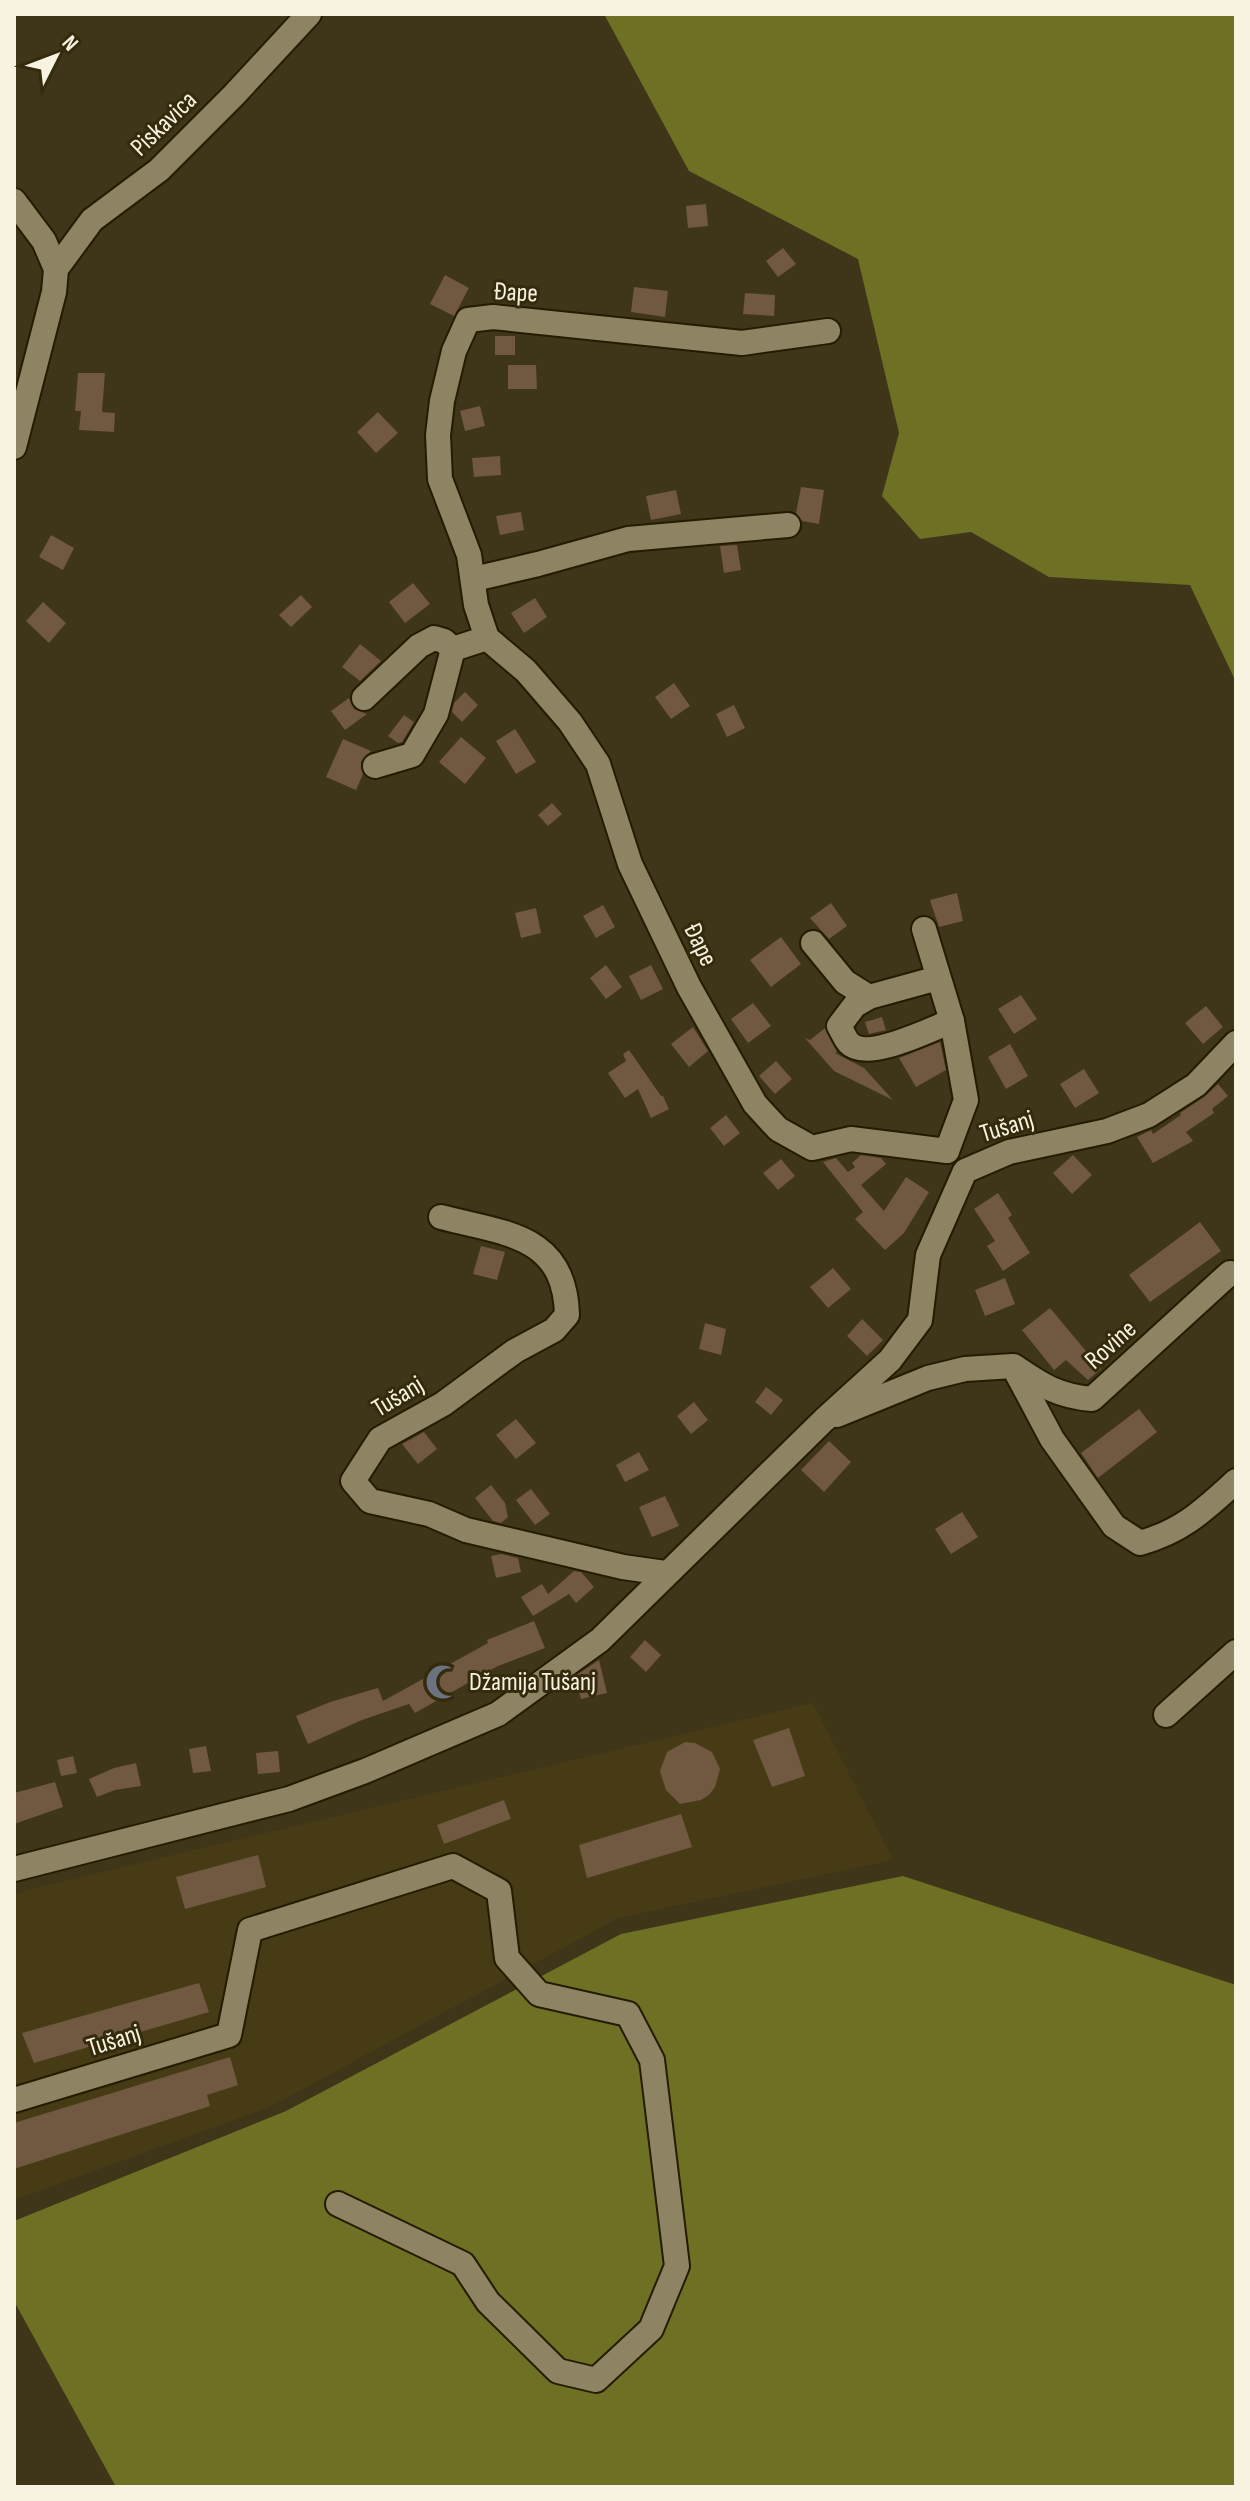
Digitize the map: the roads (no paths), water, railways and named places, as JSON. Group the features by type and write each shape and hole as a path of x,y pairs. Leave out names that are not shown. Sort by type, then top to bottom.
{"street":[{"name":"Piskavica","path":"14,447 54,292 56,269 92,220 159,170 309,14"},
{"path":"14,201 44,241 56,269"},
{"name":"Đape","path":"828,331 742,343 493,317 468,320 454,351 442,401 438,435 440,479 469,555 476,605 487,638 535,681 570,722 598,764 630,864 689,987 755,1104 778,1129 812,1148 851,1139 947,1151"},
{"path":"474,579 628,539 788,525"},
{"path":"364,698 419,646 434,638 444,641 453,649"},
{"path":"453,649 487,638"},
{"path":"375,766 412,755 436,714 453,649"},
{"path":"924,929 952,1021 966,1100 947,1151 965,1171"},
{"path":"813,943 845,982 869,997"},
{"path":"938,978 869,997 855,1005 839,1026 850,1045 864,1051 879,1049 952,1021"},
{"name":"Tušanj","path":"14,1869 289,1799 447,1738 498,1714 600,1640 665,1573 890,1360 920,1320 928,1255 965,1171 1009,1152 1107,1131 1149,1115 1196,1085 1236,1043"},
{"name":"Tušanj","path":"441,1217 526,1240 552,1260 566,1291 567,1315 554,1330 515,1351 443,1404 380,1439 353,1481 370,1501 429,1514 466,1530 623,1567 665,1573"},
{"name":"Rovine","path":"1013,1366 1050,1390 1071,1397 1092,1399 1230,1273"},
{"path":"1013,1366 1052,1439 1114,1526 1140,1543 1167,1536 1193,1520 1236,1481"},
{"name":"Tušanj","path":"824,1420 928,1378 965,1369 1013,1366"},
{"path":"1166,1715 1236,1652"},
{"name":"Tušanj","path":"14,2100 229,2035 250,1930 453,1866 499,1891 507,1958 539,1994 628,2014 652,2060 677,2266 651,2329 596,2380 558,2371 488,2302 463,2264 338,2204"}],"place":[{"name":"Džamija Tušanj","path":"443,1682"}]}
